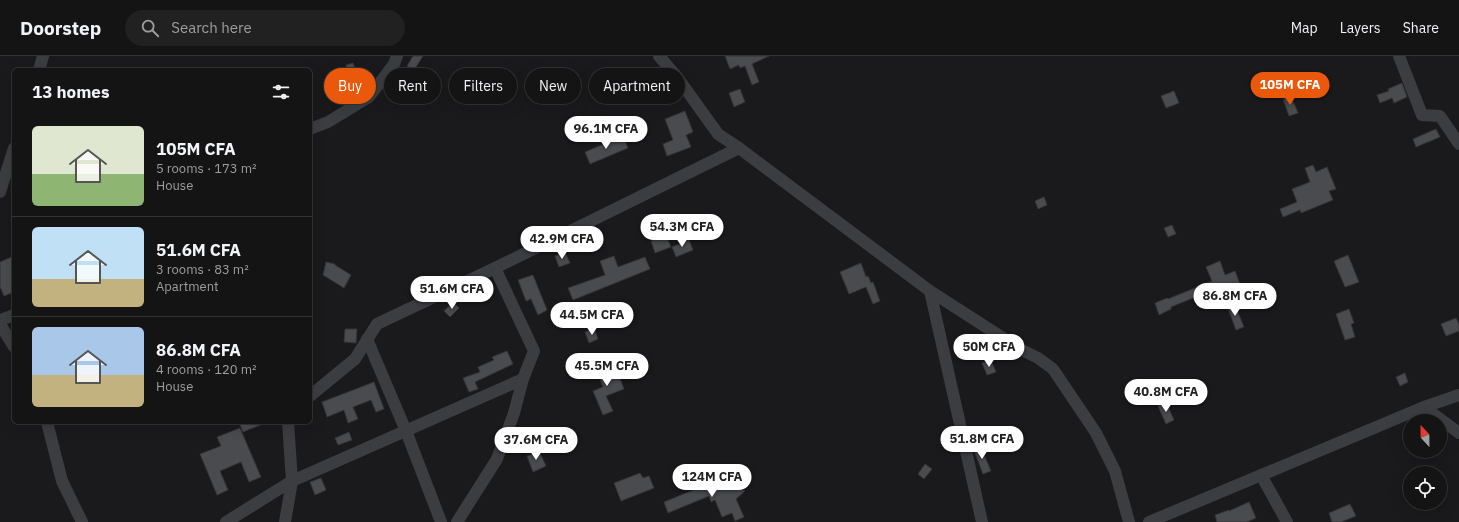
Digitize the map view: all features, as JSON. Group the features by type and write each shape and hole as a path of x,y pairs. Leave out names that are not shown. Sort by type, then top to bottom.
{"street":[{"path":"40,68 44,56"},
{"path":"312,128 328,122 369,97 394,64 397,56"},
{"path":"659,56 678,77 718,134 739,148 930,291 1020,349 1038,358 1053,369 1096,433 1115,471 1129,522"},
{"path":"1399,56 1422,115 1440,116 1459,144"},
{"path":"312,394 355,359 377,324 495,268 739,148"},
{"path":"0,192 12,154"},
{"path":"457,522 497,459 514,413 523,379 534,351 495,268"},
{"path":"930,291 982,522"},
{"path":"0,320 12,316"},
{"path":"0,324 12,344"},
{"path":"367,339 406,431 441,522"},
{"path":"226,522 292,481 523,379"},
{"path":"1149,522 1424,407 1459,395"},
{"path":"1424,407 1459,432"},
{"path":"48,424 62,481 82,522"},
{"path":"285,522 292,481 288,424"},
{"path":"1261,475 1287,522"}],"building":[{"path":"413,56 423,56 415,68 407,66"},
{"path":"725,56 769,56 752,64 759,82 752,85 745,66 740,68 739,65 730,69"},
{"path":"353,63 355,68 347,68 346,65"},
{"path":"1402,83 1407,97 1394,103 1392,98 1380,103 1377,95 1389,91 1388,89"},
{"path":"740,89 745,102 734,107 729,93"},
{"path":"1174,91 1179,103 1166,108 1161,96"},
{"path":"1291,96 1298,113 1289,116 1283,99"},
{"path":"685,111 693,132 686,135 691,147 667,156 663,144 673,140 665,119"},
{"path":"1436,129 1440,137 1416,147 1413,139"},
{"path":"623,136 628,148 590,164 585,152"},
{"path":"1313,165 1316,172 1327,167 1336,189 1329,191 1333,200 1301,213 1300,210 1283,217 1280,209 1297,202 1292,189 1310,182 1305,168"},
{"path":"1044,197 1047,205 1038,209 1035,201"},
{"path":"1172,225 1176,234 1168,237 1164,228"},
{"path":"666,235 671,247 655,253 651,241"},
{"path":"689,240 693,250 676,257 672,247"},
{"path":"565,252 570,263 559,267 555,256"},
{"path":"1348,255 1359,282 1345,287 1334,261"},
{"path":"614,256 618,267 645,257 650,269 573,300 568,288 605,275 600,261"},
{"path":"12,257 12,293 4,296 0,287 0,262"},
{"path":"1220,261 1225,275 1235,271 1240,284 1230,288 1231,292 1219,297 1215,289 1171,307 1171,309 1159,315 1155,303 1212,281 1206,267"},
{"path":"326,262 335,264 351,275 344,288 323,275"},
{"path":"861,263 866,277 868,276 871,283 873,282 880,301 873,304 866,287 849,294 840,272"},
{"path":"533,275 547,310 538,315 531,299 526,301 518,280"},
{"path":"453,302 459,308 450,317 444,311"},
{"path":"1233,303 1244,327 1236,330 1227,306"},
{"path":"1349,309 1354,323 1351,324 1355,337 1345,340 1336,314"},
{"path":"1456,318 1459,324 1459,331 1446,336 1441,324"},
{"path":"594,328 598,339 589,343 585,332"},
{"path":"345,329 357,329 356,343 344,342"},
{"path":"507,351 513,364 475,382 478,389 469,392 463,378 480,372 478,367 494,360 492,357"},
{"path":"991,360 996,372 987,375 982,363"},
{"path":"602,362 604,368 609,366 614,378 619,376 624,389 606,396 613,411 603,415 593,391 603,387 594,364"},
{"path":"1405,373 1408,382 1400,386 1396,377"},
{"path":"374,382 384,409 376,412 371,400 353,407 358,419 348,423 344,410 327,417 322,402"},
{"path":"1166,402 1174,420 1166,424 1158,406"},
{"path":"240,424 263,424 243,432"},
{"path":"240,428 261,477 249,482 241,462 220,471 228,490 217,495 200,454 221,446 217,437"},
{"path":"349,432 352,440 338,445 335,438"},
{"path":"980,445 991,471 983,474 973,448"},
{"path":"539,451 546,466 533,472 527,456"},
{"path":"925,464 932,469 924,479 918,474"},
{"path":"640,473 643,478 649,476 654,488 621,501 614,483"},
{"path":"725,477 730,490 736,486 745,491 736,499 744,517 735,521 732,513 722,517 715,500 711,502 709,496 668,513 664,502"},
{"path":"321,478 326,490 315,495 310,482"},
{"path":"1249,502 1256,518 1247,522 1217,522 1215,515 1229,511"},
{"path":"1350,504 1356,516 1341,522 1332,522 1329,513"}]}
